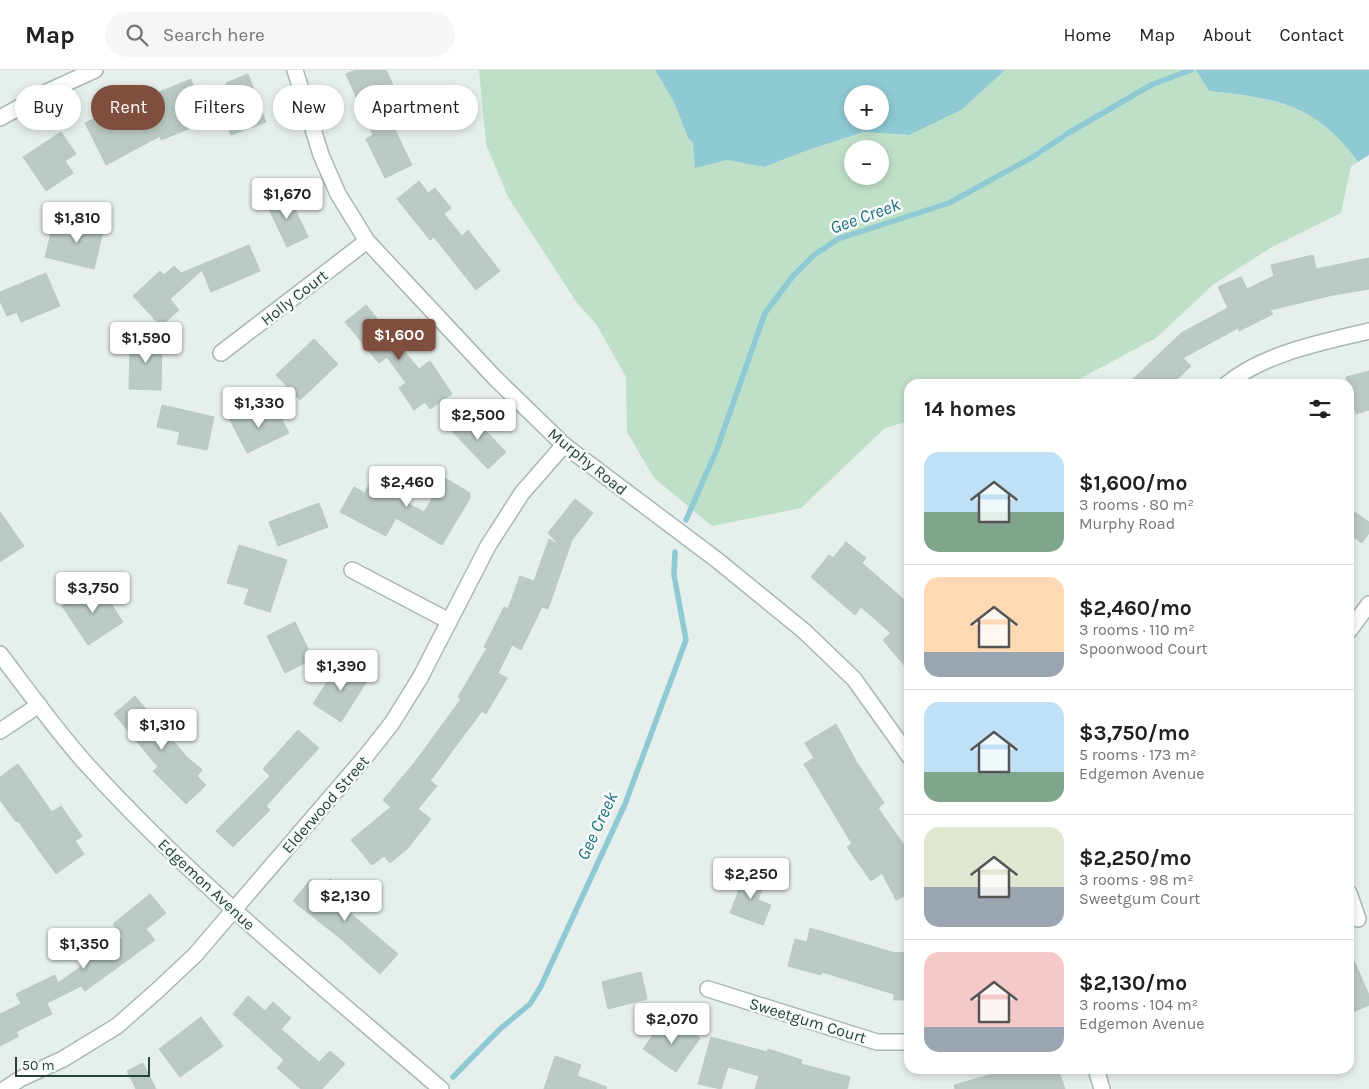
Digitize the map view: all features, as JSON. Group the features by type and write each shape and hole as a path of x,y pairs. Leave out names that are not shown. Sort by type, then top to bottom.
{"street":[{"path":"0,118 49,91 95,70"},
{"name":"Murphy Road","path":"294,70 321,155 338,194 367,241 495,378 564,445 717,560 804,632 854,679 904,749"},
{"name":"Holly Court","path":"221,353 367,241"},
{"path":"1235,379 1259,365 1301,348 1369,331"},
{"name":"Elderwood Street","path":"5,1089 20,1079 63,1059 117,1026 195,954 234,910 366,756 392,722 420,678 488,546 522,493 564,445"},
{"path":"352,570 449,621"},
{"path":"1354,624 1369,604"},
{"name":"Edgemon Avenue","path":"0,654 87,766 149,830 234,910 441,1089"},
{"path":"0,731 40,705"},
{"name":"Sweetgum Court","path":"708,989 877,1042 904,1042"},
{"path":"1098,1074 1102,1089"}],"green space":[{"path":"479,70 655,70 674,102 688,138 693,143 696,167 727,160 764,167 808,150 864,132 909,135 1005,70 1196,70 1209,91 1274,101 1293,107 1310,116 1327,127 1358,162 1351,166 1341,213 1272,247 1214,284 1156,338 1079,379 904,379 904,422 885,428 801,508 712,526 654,478 627,432 626,377 596,324 577,303 508,197 486,144"}],"water":[{"path":"655,70 1005,70 961,110 909,135 864,132 808,150 764,167 727,160 695,168 693,143 688,138 674,102"},
{"path":"1196,70 1369,70 1369,155 1358,162 1326,127 1293,107 1255,97 1209,91"}],"building":[{"path":"356,70 386,70 393,85 354,85 354,92 346,74"},
{"path":"248,74 252,85 227,85 226,83"},
{"path":"191,79 193,85 176,85"},
{"path":"175,86 175,130 186,130 161,140 160,136 106,165 85,123 91,120 91,130 165,130 165,90"},
{"path":"229,130 244,130 231,135"},
{"path":"371,130 395,130 412,165 385,178 366,139 373,135"},
{"path":"61,132 76,154 65,161 73,173 46,191 23,157"},
{"path":"419,181 428,193 435,188 451,208 444,214 462,236 468,230 500,271 476,290 434,237 430,240 397,199"},
{"path":"287,192 308,237 287,247 266,203"},
{"path":"80,217 105,223 94,269 45,257 52,229 76,235"},
{"path":"249,245 260,271 211,292 202,270 170,299 179,310 161,326 133,296 160,271 164,275 174,266 181,273"},
{"path":"1313,255 1316,269 1369,258 1369,289 1333,295 1270,310 1273,314 1239,331 1238,328 1183,358 1191,366 1177,379 1133,379 1181,333 1228,308 1218,287 1241,277 1247,289 1274,276 1271,265"},
{"path":"46,273 60,306 21,322 17,312 7,316 0,301 0,292"},
{"path":"366,305 419,369 430,361 452,394 430,409 425,402 414,410 399,388 406,383 387,357 379,363 345,322"},
{"path":"136,337 162,338 161,390 129,389 130,351 135,351"},
{"path":"314,339 338,364 300,400 276,375"},
{"path":"1369,371 1369,410 1356,414 1354,407 1354,379 1347,379 1346,377"},
{"path":"162,405 214,417 207,450 177,444 180,432 157,427"},
{"path":"254,408 259,419 277,410 289,433 247,453 230,420"},
{"path":"469,413 506,452 488,469 451,430"},
{"path":"375,473 403,487 397,498 424,512 445,478 470,493 470,498 442,545 396,518 386,536 340,512 354,487 365,493"},
{"path":"575,499 593,513 572,540 548,609 542,607 521,650 512,645 498,673 507,678 486,714 482,711 430,781 437,786 418,809 431,819 407,849 390,863 384,856 372,865 351,840 391,807 383,800 415,762 461,699 458,697 487,648 484,647 504,607 508,609 520,576 534,581 549,539 560,546 548,533"},
{"path":"319,503 328,527 278,546 269,522"},
{"path":"0,512 24,546 0,562"},
{"path":"1354,512 1369,522 1369,533 1362,543 1354,537"},
{"path":"846,542 866,558 862,563 904,600 904,665 883,640 891,633 861,607 855,615 811,577 829,555 833,558"},
{"path":"239,545 287,560 270,612 244,604 249,589 227,583"},
{"path":"98,583 123,622 88,645 62,606"},
{"path":"295,622 313,659 285,673 267,636"},
{"path":"350,663 370,676 341,722 313,704 335,669 343,674"},
{"path":"135,696 186,756 202,770 197,776 206,785 186,804 153,771 158,767 114,714"},
{"path":"836,724 856,761 884,803 878,808 904,845 904,896 896,900 882,873 871,881 847,847 852,844 804,764 814,758 805,743"},
{"path":"298,730 319,748 266,806 270,810 233,847 216,831 270,776 263,769"},
{"path":"18,764 52,812 61,806 82,836 75,841 84,854 56,874 18,821 16,822 0,800 0,777"},
{"path":"746,872 766,879 758,900 771,905 763,925 730,913"},
{"path":"311,879 322,888 330,879 359,902 350,913 398,954 380,974 341,939 293,901"},
{"path":"150,894 166,913 146,929 155,940 85,991 81,986 47,1003 52,1014 16,1032 19,1036 0,1046 0,1014 21,1004 16,994 55,975 58,983 123,937 113,924"},
{"path":"810,928 895,953 904,952 904,1000 894,1000 894,994 822,972 821,975 788,966 795,939 807,942"},
{"path":"1354,960 1369,995 1369,1005 1354,1012"},
{"path":"641,972 647,999 608,1009 602,982"},
{"path":"248,996 265,1011 273,1002 291,1018 281,1029 319,1062 330,1051 345,1064 322,1089 301,1089 277,1068 284,1060 233,1014"},
{"path":"201,1017 223,1046 180,1077 159,1049"},
{"path":"675,1021 700,1038 676,1072 643,1049 661,1023 670,1029"},
{"path":"711,1037 767,1052 768,1049 802,1060 801,1064 850,1077 847,1089 755,1089 759,1076 728,1067 721,1089 698,1084"},
{"path":"555,1056 581,1065 577,1076 607,1087 606,1089 544,1089"},
{"path":"143,1063 156,1089 136,1089 127,1071"},
{"path":"993,1074 1060,1074 1065,1089 955,1089 954,1085"}],"waterway":[{"name":"Gee Creek","path":"686,520 717,449 765,313 793,276 814,255 838,239 949,203 1031,158 1070,132 1151,85 1191,70"},
{"name":"Gee Creek","path":"453,1077 500,1029 530,1004 541,986 625,804 686,640 674,575 675,552"}]}
